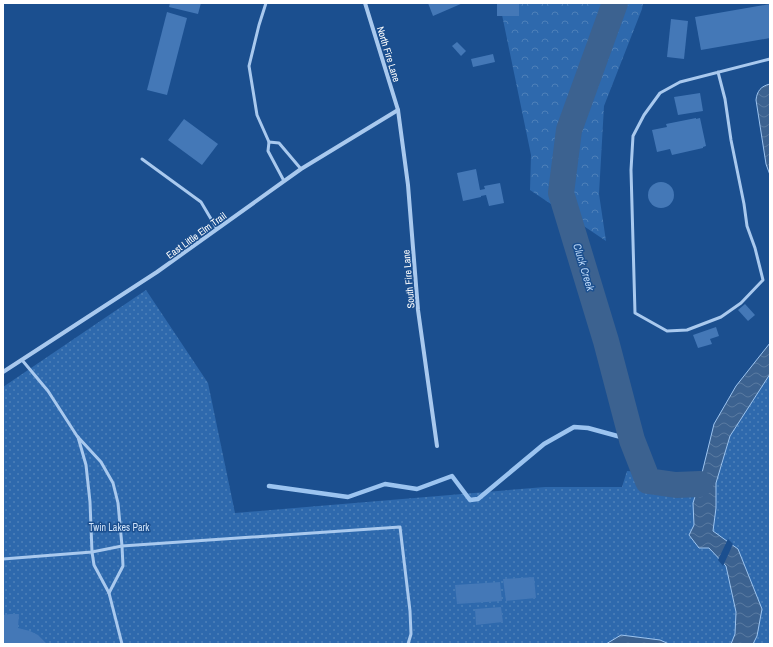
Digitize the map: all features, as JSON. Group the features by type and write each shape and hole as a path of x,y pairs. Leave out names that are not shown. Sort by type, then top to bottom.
{"street":[{"name":"North Fire Lane","path":"365,3 398,110"},
{"name":"East Little Elm Trail","path":"3,372 157,272 284,181 398,110"},
{"name":"South Fire Lane","path":"398,110 408,185 418,310 437,446"}],"lane":[{"path":"266,3 249,66 256,115 270,142 268,151 284,181"},
{"path":"718,72 725,99 747,226 755,248 763,280 741,303 721,317 687,330 667,331 635,313 631,188 633,136 644,115 660,93 680,82 718,72 770,59"},
{"path":"270,142 279,144 301,170"},
{"path":"142,158 201,202 217,229"},
{"path":"22,360 48,391 77,436 101,462 113,483 118,504 123,566 109,593"},
{"path":"77,436 86,465 94,565 109,593 122,644"},
{"path":"3,559 92,552 122,546 400,528 410,611 411,634 408,644"}],"green space":[{"path":"501,3 643,3 604,106 599,194 606,241 530,190 531,155 501,10"},
{"name":"Twin Lakes Park","path":"146,290 208,383 235,513 545,487 622,487 627,471 701,477 721,468 730,436 770,374 770,644 3,644 3,387"}],"water":[{"path":"770,84 770,175 766,164 756,100 760,89"},
{"path":"770,343 770,374 730,436 716,483 716,508 713,531 738,549 762,609 757,636 753,644 731,644 735,634 736,612 726,566 709,548 699,548 689,535 694,525 693,503 714,424 736,386"},
{"path":"621,635 660,640 669,644 606,644"}],"pier":[{"path":"728,539 733,544 723,566 718,560"}],"building":[{"path":"170,3 201,3 198,14 169,7"},
{"path":"428,3 463,3 433,16"},
{"path":"497,3 519,3 519,16 497,16"},
{"path":"770,4 770,38 701,50 695,17"},
{"path":"167,12 187,18 167,95 147,90"},
{"path":"671,19 688,21 684,59 667,57"},
{"path":"457,42 466,51 461,56 452,46"},
{"path":"493,54 495,62 473,67 471,59"},
{"path":"700,93 703,111 678,115 674,97"},
{"path":"700,118 706,146 672,155 670,149 657,152 652,130 667,127 666,124"},
{"path":"184,119 218,144 202,165 168,140"},
{"path":"476,169 480,190 485,189 484,186 500,183 504,203 489,206 486,195 463,201 457,173"},
{"path":"661,182 670,186 674,195 670,204 661,208 652,204 648,195 652,186"},
{"path":"745,304 755,315 748,321 738,310"},
{"path":"716,327 719,336 710,339 712,344 698,348 693,335"},
{"path":"534,577 536,598 506,601 503,579"},
{"path":"500,582 502,601 457,604 455,585"},
{"path":"501,607 503,622 476,625 475,609"},
{"path":"19,614 18,628 38,635 47,644 3,644 3,615"}],"waterway":[{"name":"Cluck Creek","path":"615,3 569,130 561,193 606,341 632,440 648,481 676,485 700,484"},
{"path":"269,486 348,497 385,484 417,489 452,476 470,500 478,499 544,444 574,427 588,428 632,440"}]}
